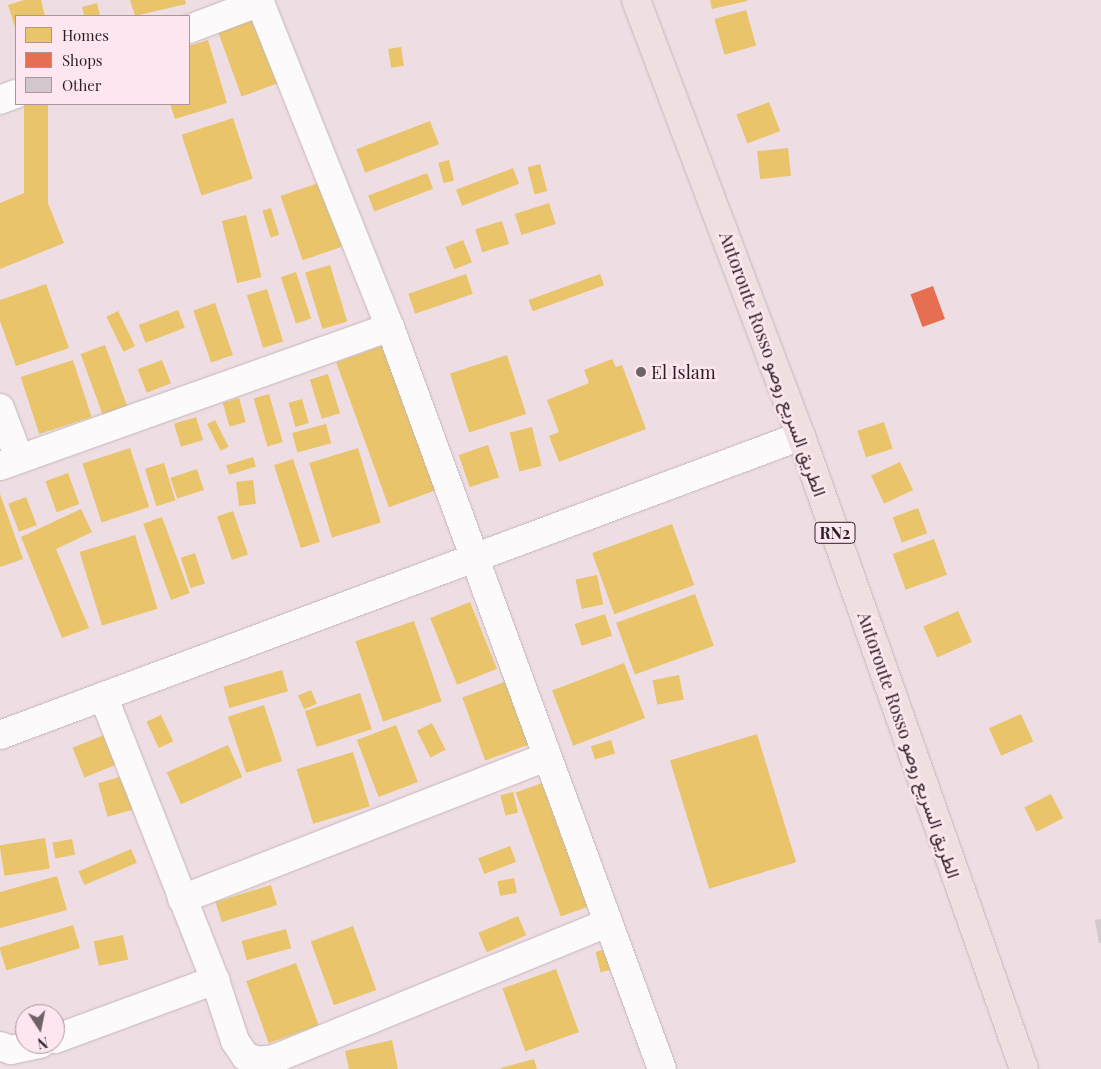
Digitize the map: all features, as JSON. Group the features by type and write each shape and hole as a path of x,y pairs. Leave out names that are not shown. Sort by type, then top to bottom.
{"highway":[{"name":"Autoroute Rosso الطريق السريع روصو","path":"636,0 801,436 1024,1069"}],"street":[{"path":"190,29 259,1 390,327 662,1069"},
{"path":"0,100 15,94"},
{"path":"0,408 10,462 390,327"},
{"path":"0,735 801,436"},
{"path":"103,696 215,980 235,1041 245,1056 258,1061 274,1058 608,923"},
{"path":"182,898 547,757"},
{"path":"65,1035 215,980"},
{"path":"0,1046 11,1050 15,1049"}],"building: Homes":[{"path":"24,0 41,0 45,15 15,15 15,27 8,5"},
{"path":"130,0 185,0 186,4 135,15"},
{"path":"710,0 747,0 747,1 712,9"},
{"path":"97,3 100,15 84,15 82,7"},
{"path":"746,10 756,46 724,55 714,19"},
{"path":"258,16 282,82 242,96 218,31"},
{"path":"208,40 227,103 175,119 170,105 190,105 190,46"},
{"path":"401,47 404,66 391,68 388,49"},
{"path":"769,102 780,131 747,143 736,115"},
{"path":"24,105 48,105 48,240 24,240"},
{"path":"233,118 253,179 201,196 182,135"},
{"path":"430,121 439,144 365,173 356,149"},
{"path":"788,148 791,176 760,179 757,151"},
{"path":"449,160 454,180 443,183 438,163"},
{"path":"540,164 547,191 535,194 527,167"},
{"path":"513,168 519,184 462,206 456,190"},
{"path":"427,173 433,189 374,211 368,196"},
{"path":"324,181 346,245 303,260 281,196"},
{"path":"41,186 64,243 0,269 0,203"},
{"path":"549,203 556,224 522,235 515,214"},
{"path":"271,208 279,235 271,237 262,211"},
{"path":"246,215 261,277 237,283 222,221"},
{"path":"502,221 509,244 482,252 475,229"},
{"path":"463,240 472,262 454,269 445,247"},
{"path":"330,265 347,321 322,329 305,273"},
{"path":"296,272 311,319 296,324 281,277"},
{"path":"466,274 473,294 415,314 408,294"},
{"path":"600,274 604,285 533,311 529,300"},
{"path":"46,284 69,348 16,366 0,321 0,300"},
{"path":"267,289 283,342 263,348 247,295"},
{"path":"215,303 233,355 211,362 193,310"},
{"path":"178,310 185,328 146,343 139,325"},
{"path":"118,311 135,346 123,352 106,317"},
{"path":"387,344 440,489 389,507 336,362"},
{"path":"105,345 128,407 103,416 81,354"},
{"path":"507,355 526,414 469,433 450,374"},
{"path":"612,359 616,367 622,365 646,429 559,462 549,436 559,432 547,400 589,383 584,370"},
{"path":"73,360 92,417 39,434 21,377"},
{"path":"162,360 171,383 147,393 138,369"},
{"path":"328,374 340,413 322,419 310,380"},
{"path":"269,394 283,442 267,446 254,398"},
{"path":"239,398 246,422 230,427 223,403"},
{"path":"302,399 309,423 295,427 289,403"},
{"path":"196,417 203,440 181,447 174,424"},
{"path":"215,420 229,447 221,451 207,424"},
{"path":"884,422 893,449 866,457 857,431"},
{"path":"326,424 331,443 297,452 292,433"},
{"path":"532,427 542,466 519,471 510,433"},
{"path":"488,445 499,477 470,487 459,455"},
{"path":"130,448 149,507 102,522 82,463"},
{"path":"358,448 381,523 332,538 309,463"},
{"path":"253,457 256,467 229,475 226,465"},
{"path":"293,459 320,542 301,548 274,465"},
{"path":"900,462 913,490 884,504 871,476"},
{"path":"164,463 175,500 156,506 145,469"},
{"path":"197,469 204,490 177,499 170,478"},
{"path":"68,473 79,504 57,512 45,481"},
{"path":"253,480 256,504 239,506 236,482"},
{"path":"0,494 23,559 0,567"},
{"path":"26,497 37,525 19,532 8,504"},
{"path":"918,508 927,533 902,543 893,517"},
{"path":"81,509 92,532 56,549 89,628 62,638 21,537"},
{"path":"233,511 248,554 232,560 217,517"},
{"path":"162,517 190,593 171,600 143,524"},
{"path":"672,524 694,585 614,614 592,553"},
{"path":"135,535 158,609 102,626 80,552"},
{"path":"934,539 947,575 906,590 893,554"},
{"path":"195,553 205,583 191,588 181,558"},
{"path":"597,575 603,604 582,609 575,580"},
{"path":"695,594 714,646 635,674 616,623"},
{"path":"470,602 497,669 457,685 430,618"},
{"path":"958,611 972,642 937,658 923,626"},
{"path":"605,614 612,636 582,646 575,624"},
{"path":"414,621 442,701 383,722 355,641"},
{"path":"624,663 645,718 573,746 552,691"},
{"path":"282,670 288,691 229,708 223,687"},
{"path":"679,675 684,700 657,705 652,680"},
{"path":"513,679 536,742 485,760 462,697"},
{"path":"311,690 317,704 304,709 298,695"},
{"path":"360,693 372,729 317,747 305,711"},
{"path":"264,705 282,761 246,773 228,717"},
{"path":"1021,714 1033,741 1001,756 989,728"},
{"path":"161,715 173,741 159,748 146,722"},
{"path":"432,723 446,750 430,757 417,731"},
{"path":"396,725 418,782 379,797 357,740"},
{"path":"757,734 796,862 709,889 670,761"},
{"path":"104,735 116,765 84,777 72,748"},
{"path":"611,740 615,753 595,760 591,746"},
{"path":"228,745 242,777 181,804 167,772"},
{"path":"353,752 370,807 313,824 297,769"},
{"path":"123,776 133,810 108,817 98,783"},
{"path":"542,783 587,907 561,917 516,793"},
{"path":"513,792 518,812 505,816 500,795"},
{"path":"1051,794 1063,818 1037,832 1024,808"},
{"path":"45,838 50,869 4,876 0,845"},
{"path":"72,839 75,855 55,859 52,843"},
{"path":"510,846 516,862 484,874 478,858"},
{"path":"131,849 137,863 84,885 79,871"},
{"path":"57,876 67,910 0,928 0,892"},
{"path":"514,878 517,893 500,896 497,881"},
{"path":"271,885 277,905 222,922 216,902"},
{"path":"518,916 526,935 487,952 478,933"},
{"path":"73,925 80,948 6,970 0,947"},
{"path":"353,926 376,990 334,1005 311,941"},
{"path":"286,929 291,948 247,960 242,941"},
{"path":"123,935 128,959 99,966 94,941"},
{"path":"611,948 616,968 601,972 595,952"},
{"path":"296,963 319,1025 269,1043 246,981"},
{"path":"556,969 579,1032 525,1051 502,988"},
{"path":"392,1040 398,1069 349,1069 345,1051"},
{"path":"534,1059 537,1069 501,1069 501,1068"}],"building: Shops":[{"path":"933,286 945,319 922,327 910,294"}],"building: Other":[{"path":"1101,919 1101,943 1099,943 1095,920"}],"place":[{"name":"El Islam","path":"641,372"}]}
